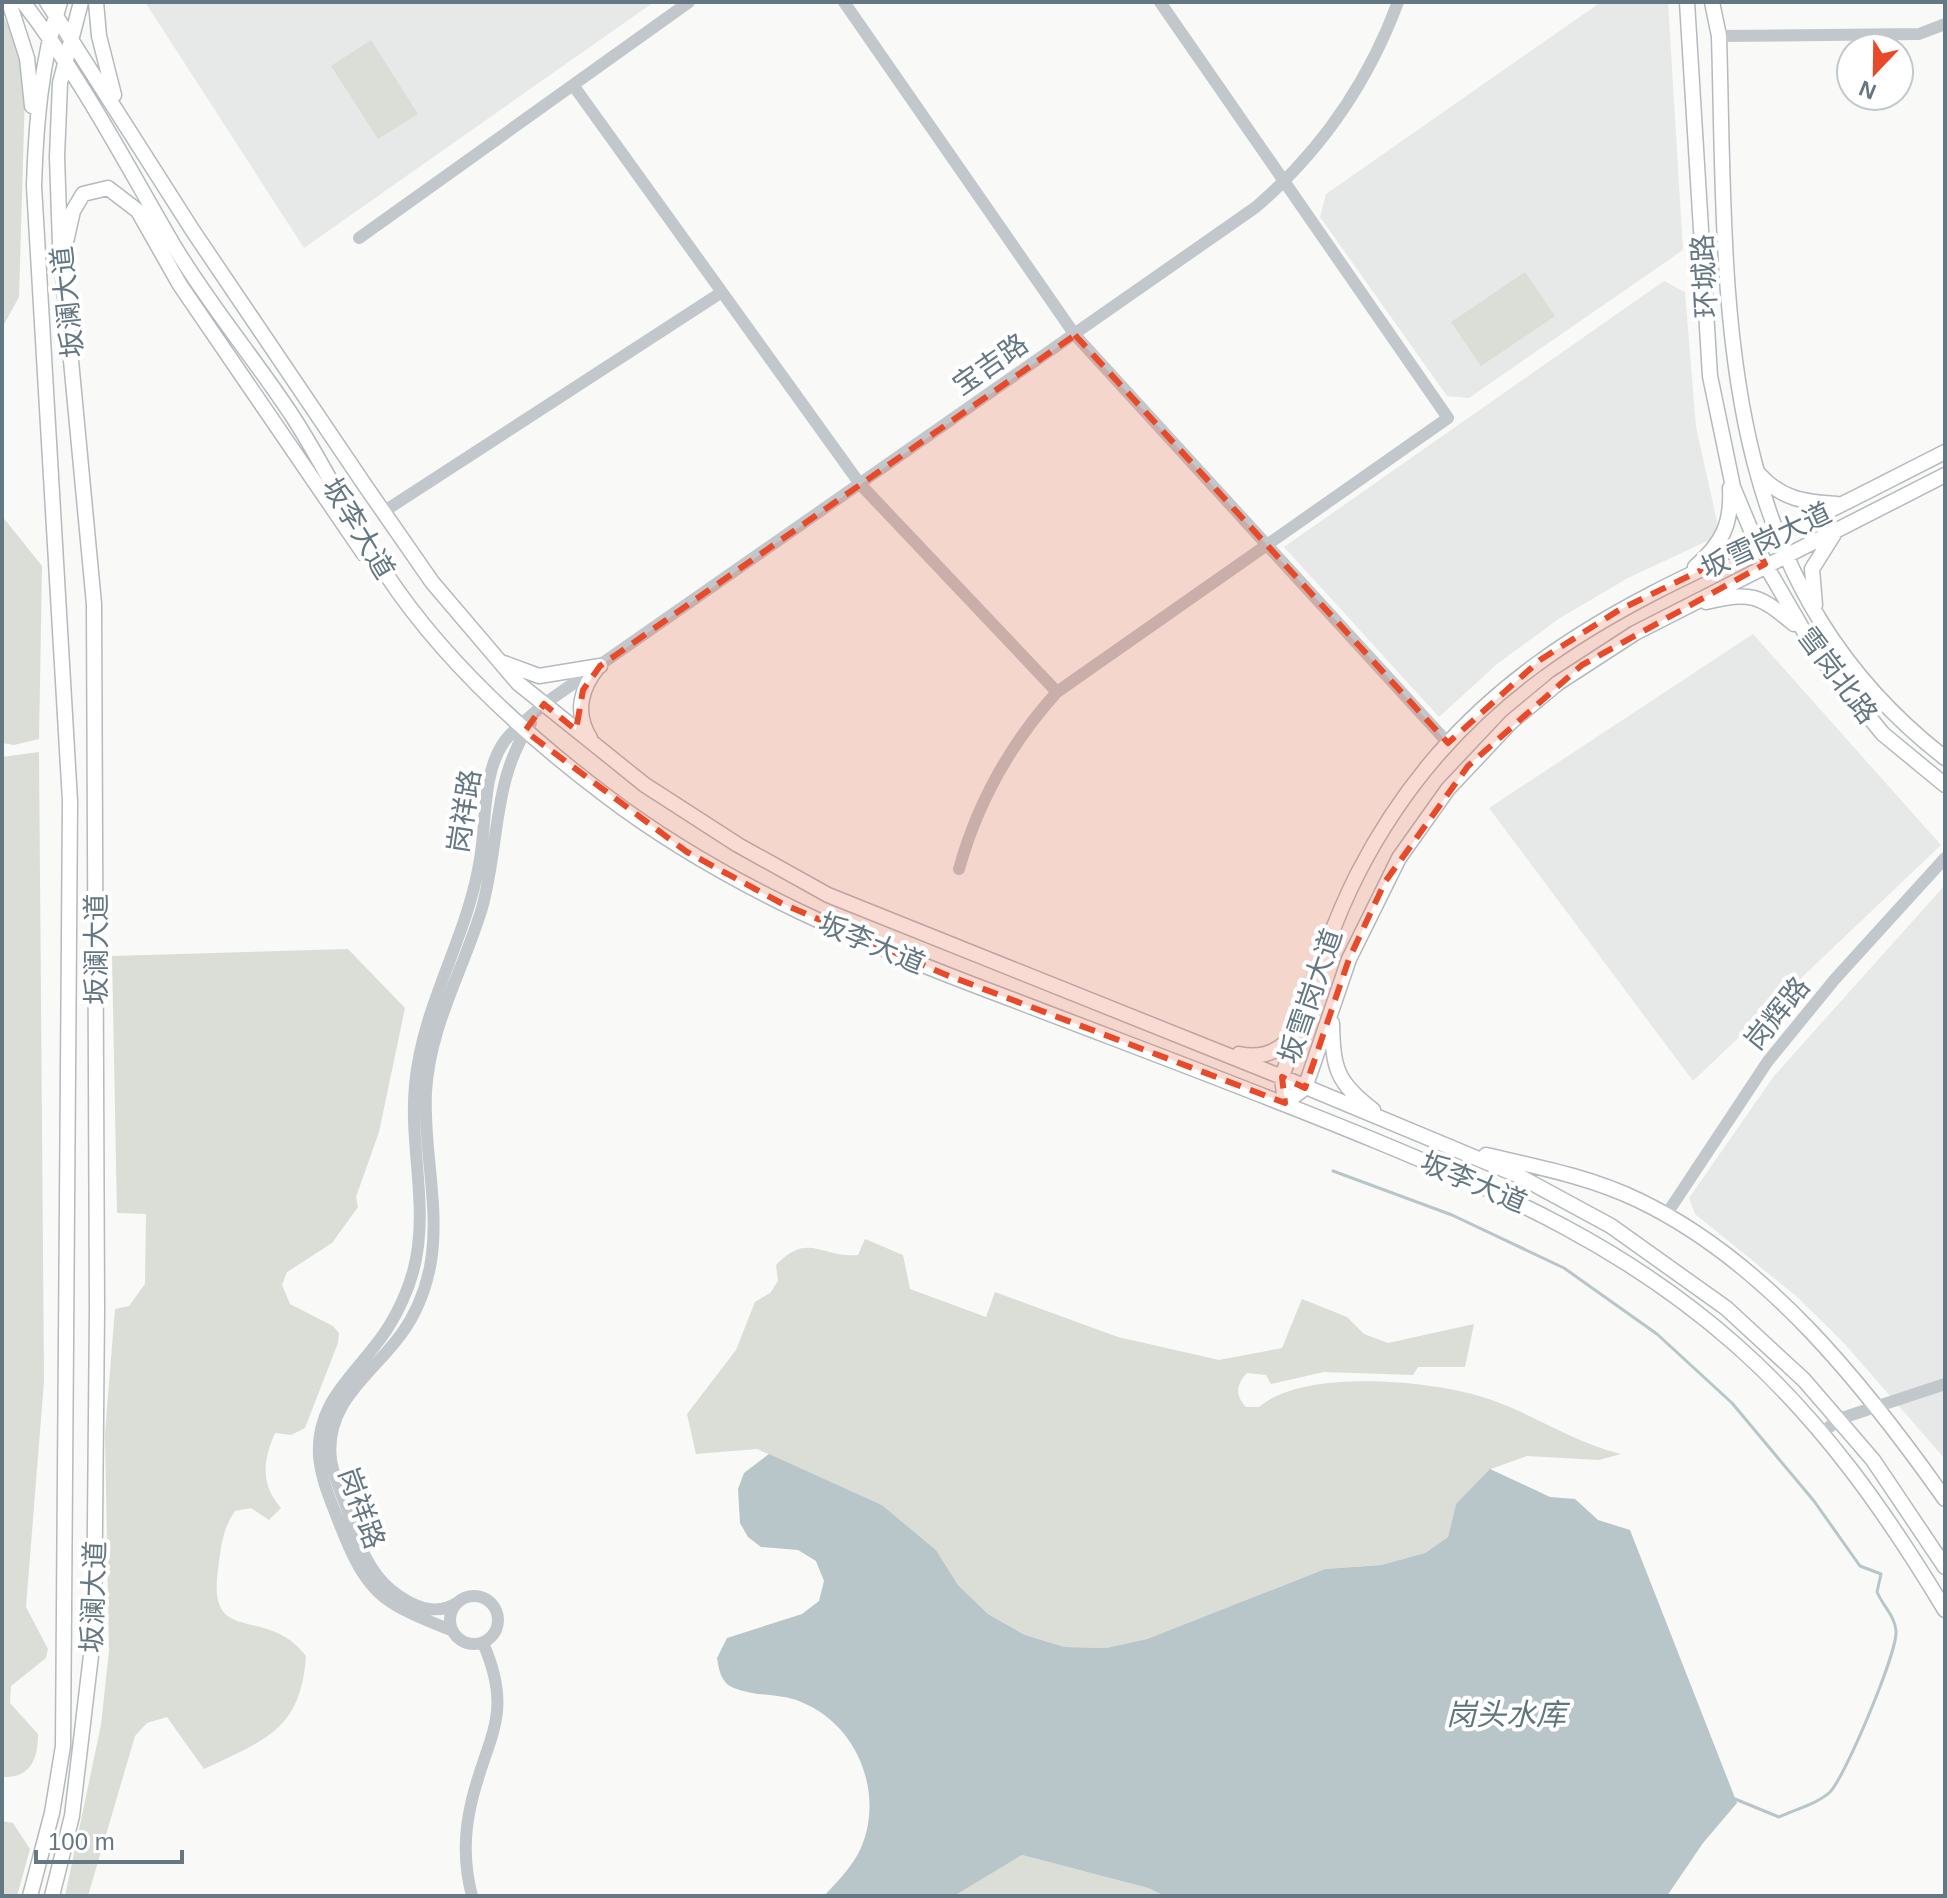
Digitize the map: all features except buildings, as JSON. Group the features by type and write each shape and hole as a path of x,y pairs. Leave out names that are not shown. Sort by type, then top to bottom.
{"main road":[{"path":"9,2 27,58 35,151"},
{"name":"坂李大道","path":"23,2 49,37 179,254 299,427 385,574 458,662 523,729 609,798 687,852 781,903 944,974 1285,1103 1508,1195 1599,1244 1657,1282 1721,1332 1822,1433 1876,1501 1945,1610"},
{"name":"坂李大道","path":"47,2 58,9 70,36 193,231 383,512 432,582 518,683 645,785 725,837 828,895 1447,1146 1549,1191 1670,1265 1753,1331 1839,1419 1894,1489 1945,1567"},
{"name":"坂澜大道","path":"52,1896 72,1816 94,1630 97,1310 94,604 62,262 57,157 58,106 70,36 81,2"},
{"path":"96,2 99,36 119,111"},
{"name":"环城路","path":"1687,2 1710,376 1729,472 1755,544"},
{"name":"环城路","path":"1712,2 1719,36 1727,303 1746,437 1775,536"},
{"name":"坂澜大道","path":"30,1896 52,1813 63,1746 70,801 35,151 49,37 58,9"},
{"path":"62,262 73,211 83,194 108,188 133,204 180,285 275,420 351,540 385,574"},
{"name":"坂雪岗大道","path":"1285,1103 1282,1077 1335,923 1359,872 1402,800 1448,743 1492,699 1552,651 1619,610 1945,452"},
{"path":"1756,470 1771,487 1789,498 1841,504"},
{"path":"1675,583 1722,540 1731,504 1729,472"},
{"name":"坂雪岗大道","path":"1285,1103 1305,1088 1349,959 1385,882 1422,823 1468,766 1534,702 1582,665 1635,633 1765,564 1945,475"},
{"path":"1816,610 1812,569 1826,541 1840,528"},
{"name":"雪岗北路","path":"1775,536 1816,610 1867,682 1945,758"},
{"name":"雪岗北路","path":"1755,544 1805,634 1845,690 1883,734 1945,785"},
{"path":"1690,606 1744,594 1758,597 1805,634"},
{"path":"495,656 520,671 539,676 600,666"},
{"path":"595,745 582,719 581,704 583,690 600,666"},
{"path":"1211,1049 1253,1056 1274,1051 1291,1037 1308,1004"},
{"path":"1332,1012 1333,1058 1342,1082 1353,1095 1393,1124"},
{"path":"1447,1146 1570,1174 1627,1195 1666,1215 1763,1287 1874,1406 1945,1499"}],"street":[{"path":"359,238 689,2"},
{"path":"844,2 1075,335 1448,743"},
{"path":"959,869 991,784 1027,727 1057,692 1448,418 1160,2"},
{"name":"宝吉路","path":"544,704 1241,219 1284,181 1346,108 1381,45 1398,2"},
{"path":"1719,36 1919,34 1945,24"},
{"path":"573,85 860,484 1057,692"},
{"path":"383,512 722,292"},
{"name":"岗祥路","path":"457,1603 440,1611 421,1607 394,1592 373,1570 336,1480 331,1437 346,1396 402,1332 427,1281 433,1238 425,1115 429,1064 441,1015 482,905 504,774 523,729 544,704"},
{"name":"岗祥路","path":"453,1631 396,1608 363,1576 325,1484 319,1448 330,1401 384,1333 412,1273 420,1224 414,1115 423,1037 471,902 493,771 504,742 523,729"},
{"name":"岗辉路","path":"1666,1215 1768,1061 1820,997 1945,858"},
{"path":"1822,1433 1839,1419 1945,1384"},
{"path":"481,1597 494,1607 498,1615 495,1632 483,1643 466,1643 453,1631 450,1617 457,1603 464,1598 481,1597"},
{"path":"472,1896 466,1855 467,1821 492,1745 498,1706 492,1667 483,1643"}],"highlighted area":[{"path":"1075,335 1448,743 1540,660 1619,610 1755,544 1765,564 1582,665 1468,766 1385,882 1349,959 1305,1088 1282,1077 1285,1103 944,974 781,903 687,852 525,731 544,704 576,730 583,690 600,666"}],"shaded area":[{"path":"145,2 654,2 304,248"},
{"path":"1601,2 1668,2 1683,250 1469,398 1447,396 1320,217 1326,194"},
{"path":"2,13 20,53 25,93 19,297 2,328"},
{"path":"371,40 418,114 378,139 331,66"},
{"path":"1525,272 1555,316 1481,366 1451,322"},
{"path":"1664,281 1685,292 1696,427 1720,535 1628,578 1560,618 1497,664 1439,717 1284,547"},
{"path":"2,516 42,566 39,739 14,745 2,743"},
{"path":"1753,634 1941,845 1693,1081 1489,808"},
{"path":"39,752 44,1381 26,1607 48,1649 46,1658 11,1686 10,1703 38,1734 34,1759 20,1774 2,1777 2,757"},
{"path":"1945,885 1945,1459 1843,1342 1796,1296 1695,1214 1689,1198 1774,1076"},
{"path":"348,949 405,1008 379,1132 356,1197 358,1207 332,1243 287,1272 282,1285 290,1304 333,1326 339,1333 338,1343 305,1428 291,1435 275,1433 271,1443 266,1463 267,1481 281,1508 269,1520 251,1508 235,1511 225,1532 218,1570 217,1594 221,1609 230,1618 274,1632 290,1641 306,1656 303,1681 296,1701 276,1730 245,1750 204,1769 167,1717 147,1723 135,1736 88,1896 65,1896 101,1725 109,1651 105,1433 115,1309 129,1306 145,1284 146,1214 117,1213 112,956"},
{"path":"865,1239 903,1255 910,1289 986,1317 995,1292 1118,1337 1219,1360 1282,1348 1302,1299 1347,1317 1364,1334 1388,1343 1474,1324 1465,1367 1418,1367 1413,1375 1324,1372 1271,1384 1266,1375 1247,1373 1239,1386 1240,1398 1246,1407 1259,1407 1279,1395 1304,1387 1365,1381 1456,1390 1497,1402 1585,1442 1621,1454 1599,1460 1527,1456 1491,1469 1456,1504 1448,1537 1425,1553 1381,1565 1325,1569 1147,1639 1106,1648 1065,1647 1025,1635 988,1614 958,1585 936,1550 882,1505 757,1449 696,1454 687,1414 736,1350 755,1302 770,1293 778,1281 776,1265 787,1255 806,1248 858,1255"},
{"path":"2,1821 13,1823 30,1849 17,1896 2,1896"},
{"path":"1022,1855 1148,1888 1165,1896 954,1896"}],"water":[{"name":"岗头水库","path":"769,1454 882,1505 936,1550 958,1585 988,1614 1025,1635 1065,1647 1106,1648 1147,1639 1325,1569 1381,1565 1425,1553 1448,1537 1456,1504 1490,1469 1550,1497 1575,1499 1598,1520 1630,1530 1737,1803 1703,1843 1667,1896 1165,1896 1148,1888 1022,1855 954,1896 824,1896 859,1852 867,1831 868,1786 862,1765 838,1727 821,1713 793,1699 751,1693 730,1686 721,1676 717,1658 727,1638 802,1614 819,1601 824,1581 816,1561 798,1550 761,1547 748,1537 740,1523 738,1489 744,1473"}],"waterway":[{"path":"1333,1171 1452,1215 1564,1268 1657,1334 1732,1403 1814,1501 1860,1566 1881,1574 1877,1592 1893,1621 1896,1631 1894,1643 1869,1713 1837,1782 1819,1800 1779,1817 1735,1799"}]}
